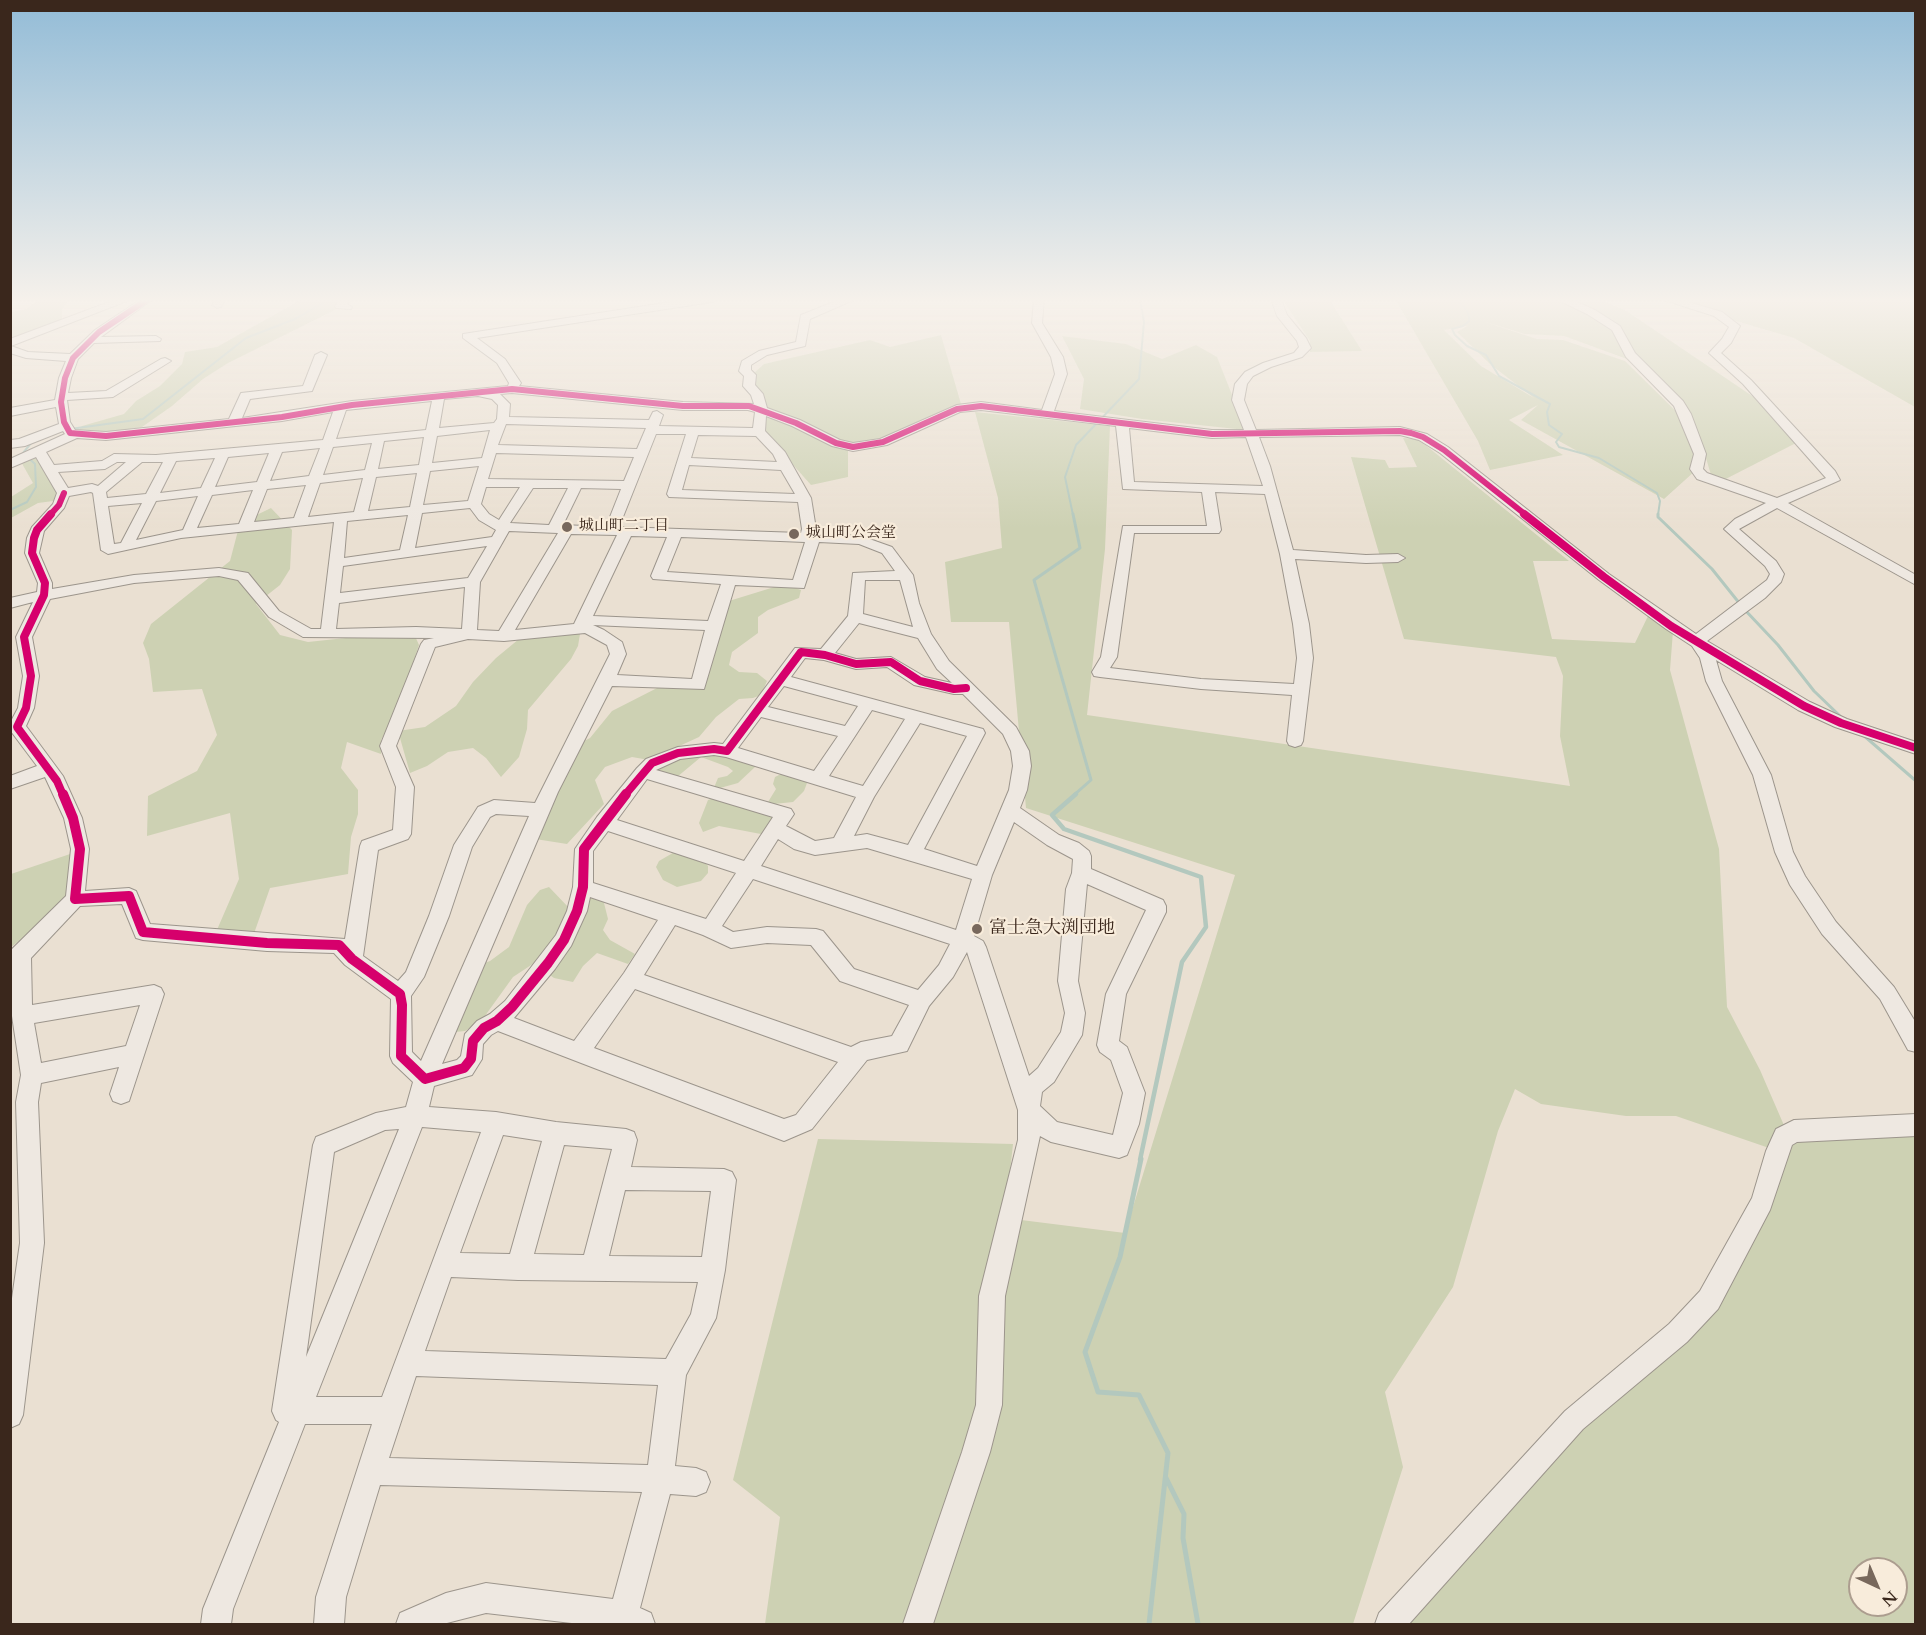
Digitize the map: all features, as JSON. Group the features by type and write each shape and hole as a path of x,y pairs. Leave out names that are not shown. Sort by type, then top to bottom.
{"street":[{"path":"66,375 62,404 69,430"},
{"path":"12,415 109,394 141,375"},
{"path":"234,422 245,396 308,389 313,375"},
{"path":"510,375 515,383 512,389"},
{"path":"750,375 749,387 757,393 761,409 759,432"},
{"path":"1047,413 1061,375"},
{"path":"1247,375 1244,378 1238,400 1252,434 1270,490 1287,554 1305,658 1295,741"},
{"path":"1650,375 1686,414 1700,454 1696,469 1702,476 1777,503 1916,581"},
{"path":"1697,641 1758,597 1774,582 1777,574 1771,564 1731,529 1777,503 1833,480 1740,375"},
{"path":"10,444 69,430 106,436 512,389 690,406 741,405 761,409 836,442 853,447 884,442 957,409 968,407 1119,421 1192,433 1400,431 1423,437 1444,450 1604,577 1671,626 1804,706 1841,723 1916,748"},
{"path":"474,504 504,404 527,389"},
{"path":"472,392 490,394 504,404"},
{"path":"407,552 440,396"},
{"path":"581,624 619,531 628,485 663,403"},
{"path":"44,416 62,404"},
{"path":"299,522 341,407"},
{"path":"1119,421 1128,486 1270,490"},
{"path":"50,469 105,465 114,458 171,459 500,423 759,432 779,452 784,466 804,498 809,538 799,585 658,576 676,533"},
{"path":"13,462 69,430"},
{"path":"693,430 674,494 804,498"},
{"path":"328,634 336,563 350,516 371,475 379,438"},
{"path":"245,527 277,448"},
{"path":"35,451 50,469 64,493"},
{"path":"100,497 150,498 315,478 371,475 423,469 489,455 642,453"},
{"path":"188,534 223,454"},
{"path":"100,497 138,459"},
{"path":"126,546 171,459"},
{"path":"684,461 784,466"},
{"path":"481,483 628,485"},
{"path":"469,634 473,582 529,483"},
{"path":"504,636 561,529 577,484"},
{"path":"64,493 92,488 100,497 108,550 188,534 474,504"},
{"path":"1208,489 1214,530 1128,529 1109,657 1100,672 1227,686 1302,690"},
{"path":"10,1415 32,1243 27,1102 32,1075 22,1016 16,958 75,899 80,849 73,818 57,781 35,749 18,742 17,727 26,708 31,676 17,639 26,629 44,595 45,583 32,553 34,538 37,530 59,505 64,493"},
{"path":"474,504 484,517 503,527 861,540 887,550 895,557 906,575 912,603 923,634 943,665 1010,731 1020,751 1022,766 1020,783 983,875 963,940 946,971 922,1000 898,1044 861,1052 804,1122 784,1130 497,1021"},
{"path":"336,563 495,541"},
{"path":"1287,554 1366,559 1398,558"},
{"path":"10,603 134,579 219,572 243,576 274,614 309,634 504,636 581,624 714,626"},
{"path":"825,655 855,617 858,576 906,575"},
{"path":"331,599 473,582"},
{"path":"608,680 698,685 729,582"},
{"path":"855,617 923,634"},
{"path":"216,1624 218,1609 414,1116 425,1079 541,810 608,680 618,654 614,642 581,624"},
{"path":"352,959 369,846 402,834 405,787 388,746 394,727 429,644 469,634"},
{"path":"1697,641 1708,658 1714,681 1762,775 1784,852 1797,880 1829,928 1887,993 1916,1042"},
{"path":"727,752 801,652 825,655 856,664 891,662 920,681 954,689 966,688"},
{"path":"780,679 977,733 913,853"},
{"path":"819,778 868,704"},
{"path":"757,710 848,733"},
{"path":"841,843 867,794 915,717"},
{"path":"425,1079 464,1068 471,1059 473,1041 484,1028 497,1021 512,1007 543,970 564,940 578,911 583,887 584,849 603,822 652,763 678,753 714,749 819,778 867,794"},
{"path":"10,783 48,769"},
{"path":"643,772 785,814 710,928"},
{"path":"400,994 414,977 439,916 463,845 484,812 494,807 541,810"},
{"path":"918,1624 962,1494 988,1406 992,1296 1029,1140 1031,1087 1046,1075 1071,1035 1076,1013 1068,981 1076,889 1081,873 1082,856 1072,848 1053,840 1010,810"},
{"path":"603,822 963,940 976,947 1029,1110 1051,1131 1119,1147 1132,1107 1134,1093 1119,1054 1108,1045 1116,994 1156,912 1156,906 1081,873"},
{"path":"776,828 801,843 815,848 841,843 867,842 913,853 983,875"},
{"path":"583,887 710,928 731,940 767,935 816,937 847,975 922,1000"},
{"path":"75,899 129,896 143,932 267,944 339,945 352,959 400,994 402,1005 401,1056 425,1079"},
{"path":"579,1052 631,979 671,915"},
{"path":"631,979 854,1058"},
{"path":"22,1016 154,994 121,1094"},
{"path":"32,1075 134,1054"},
{"path":"390,1410 285,1411 324,1145 384,1120 414,1116 496,1123 556,1133 626,1140 593,1269"},
{"path":"329,1624 331,1597 390,1410 442,1264 496,1123"},
{"path":"1390,1624 1574,1420 1678,1334 1709,1300 1762,1203 1777,1151 1784,1137 1794,1131 1916,1125"},
{"path":"518,1268 556,1133"},
{"path":"411,1624 446,1608 486,1598 631,1620 660,1479 672,1372 703,1318 713,1270 724,1180 617,1178"},
{"path":"442,1264 518,1268 713,1270"},
{"path":"407,1363 672,1372"},
{"path":"372,1472 660,1479 696,1482"}],"green space":[{"path":"171,375 209,375 142,427 105,433 78,431 82,426 124,414 136,401 160,386"},
{"path":"752,375 953,375 961,404 890,435 848,449 848,477 811,485 763,431 766,407 743,383"},
{"path":"1082,375 1224,375 1246,430 1142,419 1080,409 1084,379"},
{"path":"1440,375 1496,375 1534,398 1505,375 1640,375 1696,431 1648,375 1722,375 1770,408 1796,443 1714,485 1700,438 1695,471 1664,499 1521,420 1538,405 1509,420 1563,455 1490,470 1478,441"},
{"path":"1859,375 1915,375 1915,407"},
{"path":"975,412 1110,426 1105,549 1087,715 1570,786 1560,736 1563,676 1556,657 1404,639 1351,457 1385,460 1389,468 1417,467 1403,438 1418,439 1569,561 1533,561 1552,639 1635,643 1648,616 1673,631 1670,670 1719,849 1727,1007 1760,1070 1786,1130 1772,1149 1676,1116 1626,1116 1541,1104 1515,1089 1498,1131 1453,1287 1385,1392 1403,1467 1353,1624 765,1624 780,1517 733,1480 818,1139 1013,1144 1005,1218 1125,1233 1235,875 1026,808 1009,622 951,622 945,562 1002,548 998,498"},
{"path":"33,454 60,494 61,500 38,503 11,518 11,497 33,483 20,460"},
{"path":"271,508 292,530 290,569 280,585 256,604 280,635 308,642 364,636 415,636 419,645 398,709 381,740 381,754 347,742 341,768 358,790 358,814 351,837 348,874 270,888 251,942 213,939 239,879 230,813 147,836 148,796 197,771 217,735 202,689 153,692 149,659 143,643 151,624 230,561 240,523"},
{"path":"784,584 801,590 799,598 768,610 758,617 758,633 732,652 729,665 739,672 757,673 767,681 761,695 739,699 716,717 699,737 649,760 632,757 605,767 595,780 604,804 567,844 529,838 572,747 590,738 612,711 661,686 700,687 729,601"},
{"path":"552,634 580,634 578,646 571,659 528,710 527,729 519,757 501,777 486,758 473,748 448,752 427,766 410,773 398,731 425,727 456,706 473,682 496,658 519,639"},
{"path":"703,749 754,762 755,767 738,783 713,790 718,778 727,776 733,771 701,757 677,777 665,775 653,768"},
{"path":"785,772 804,776 807,783 804,791 793,802 774,804 768,802 776,789 773,784 775,777"},
{"path":"720,796 781,816 766,835 719,826 703,832 699,823 708,800"},
{"path":"678,850 701,858 708,866 708,873 701,881 677,887 663,880 656,867 659,861"},
{"path":"73,853 75,899 11,947 11,874"},
{"path":"549,887 570,909 588,888 602,895 608,919 603,930 610,940 635,954 628,964 597,953 583,966 573,982 554,978 543,970 551,952 513,977 482,1020 465,1031 455,1032 473,967 490,961 509,947 527,905 540,890"},
{"path":"1915,1121 1915,1624 1407,1624 1554,1452 1709,1300 1784,1137"}],"waterway":[{"path":"70,429 143,419 199,375"},
{"path":"1073,515 1065,477 1076,445 1139,379 1139,375"},
{"path":"1499,375 1550,404 1547,412 1549,425 1562,434 1556,442 1559,447 1599,458 1657,493 1660,501 1658,515"},
{"path":"10,510 27,502 36,487 35,464 23,453 32,442"},
{"path":"1073,514 1080,548 1034,580 1091,780 1074,795"},
{"path":"1658,515 1712,569 1740,604"},
{"path":"1745,610 1778,645 1814,691 1840,716"},
{"path":"1862,734 1916,781"},
{"path":"1076,794 1052,815 1064,829 1201,877 1206,927 1182,962 1140,1160"},
{"path":"1141,1159 1120,1257 1085,1352 1098,1392 1139,1395 1168,1453 1149,1624"},
{"path":"1166,1478 1184,1514 1183,1538 1198,1624"}],"cycle path":[{"path":"66,375 61,402 64,422 70,433 90,436 282,417 352,405 512,389 683,406 749,406 796,423 836,443 853,447 883,442 957,409 981,406 1212,434 1400,431 1411,433 1423,437 1444,450 1604,577 1671,626 1804,706 1841,723 1916,748"},
{"path":"64,493 59,505 37,530 34,538 32,553 45,583 44,595 24,637 31,676 26,708 17,727 57,781 73,818 80,849 75,899 129,896 143,932 267,943 339,945 352,959 400,994 402,1005 401,1056 425,1079 464,1068 471,1059 473,1041 484,1028 497,1021 512,1007 548,963 564,940 577,911 583,887 584,849 643,772 652,763 678,753 714,749 727,751 801,652 825,655 856,664 891,662 920,681 954,689 966,688"}],"place":[{"name":"城山町二丁目","path":"567,527"},
{"name":"城山町公会堂","path":"794,534"},
{"name":"富士急大渕団地","path":"977,929"}]}
